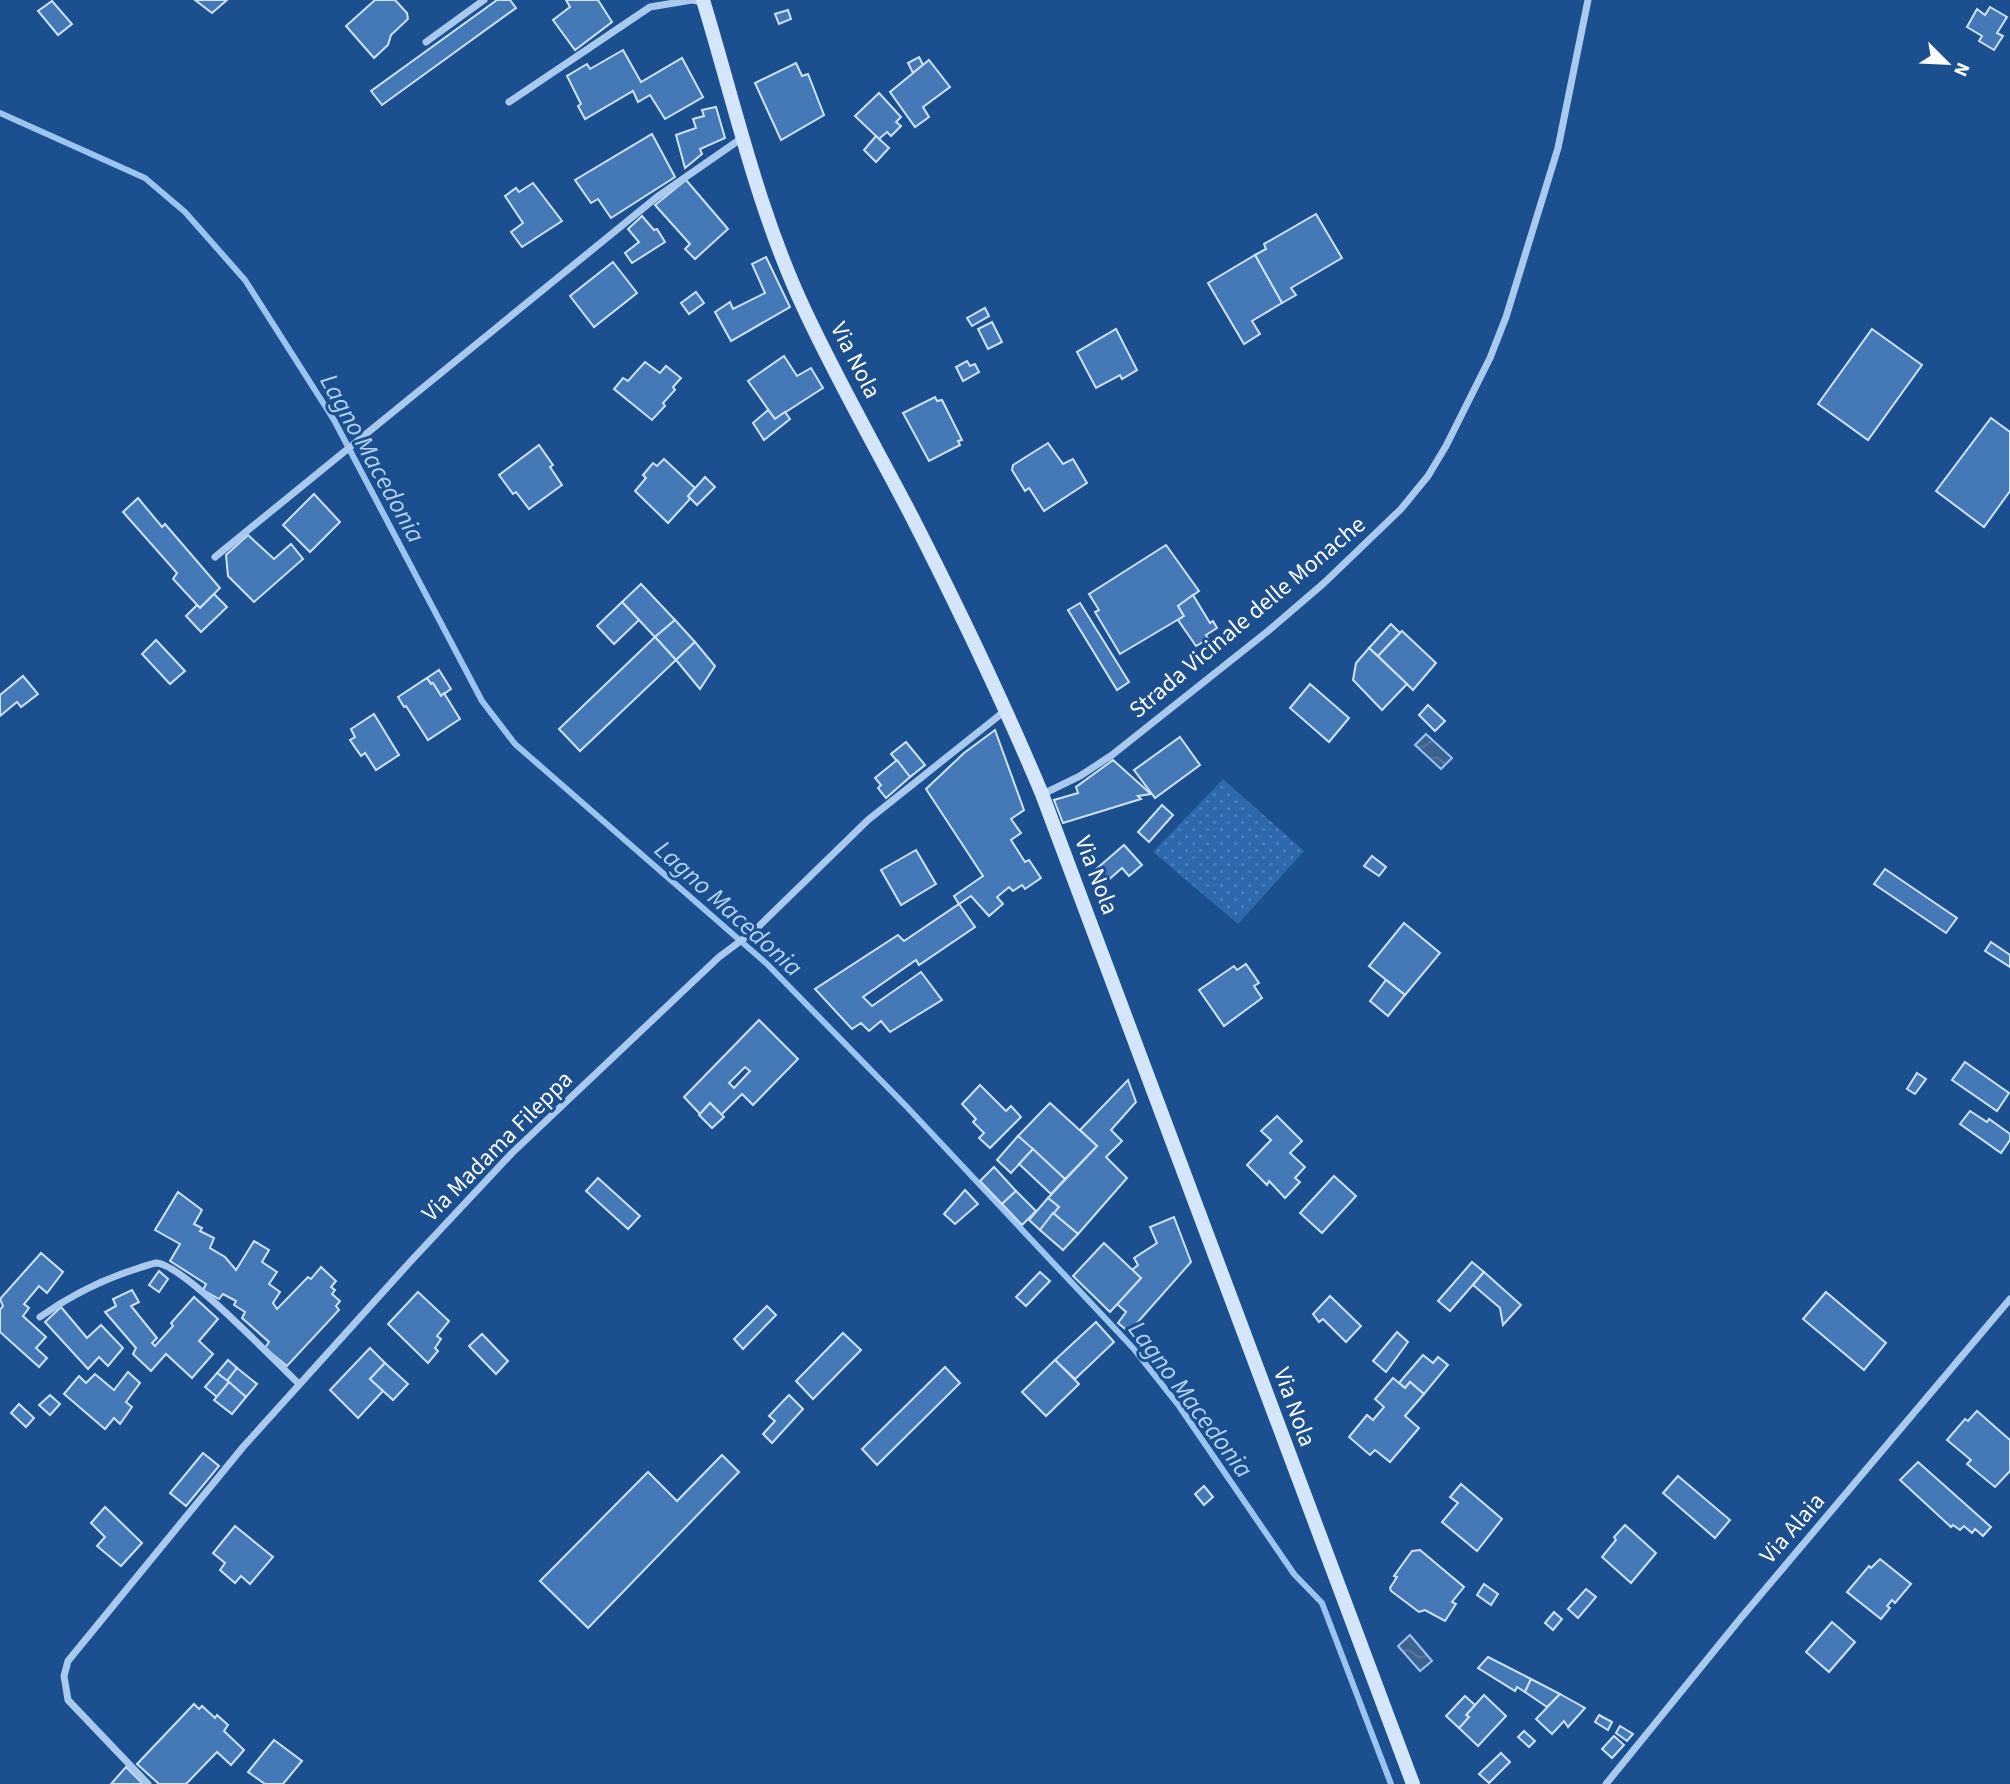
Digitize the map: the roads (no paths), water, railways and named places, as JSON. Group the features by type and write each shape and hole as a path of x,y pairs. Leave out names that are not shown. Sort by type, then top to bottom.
{"street":[{"path":"426,42 484,0"},
{"path":"509,102 650,7 692,0 703,1"},
{"name":"Strada Vicinale delle Monache","path":"1042,794 1080,776 1112,755 1268,631 1324,583 1401,509 1428,476 1490,358 1506,317 1558,148 1588,0"},
{"name":"Via Nola","path":"703,1 772,233 805,312 912,517 1007,710 1042,794 1413,1784"},
{"path":"215,557 657,197 742,138"},
{"name":"Via Madama Fileppa","path":"148,1784 68,1700 64,1676 68,1661 243,1447 512,1153 719,957 754,931 868,820 1007,710"},
{"path":"40,1317 66,1299 108,1277 155,1263 166,1265 221,1309 299,1384"},
{"name":"Via Alaia","path":"1606,1784 1740,1619 2010,1299"}],"water":[{"path":"1426,734 1452,758 1441,769 1415,745"},
{"path":"1410,1635 1432,1661 1420,1671 1398,1646"}],"waterway":[{"name":"Lagno Macedonia","path":"0,113 145,178 185,212 245,280 334,420 482,701 515,744 767,964 906,1106 1133,1348 1179,1406 1294,1574 1322,1603 1391,1784"}]}
